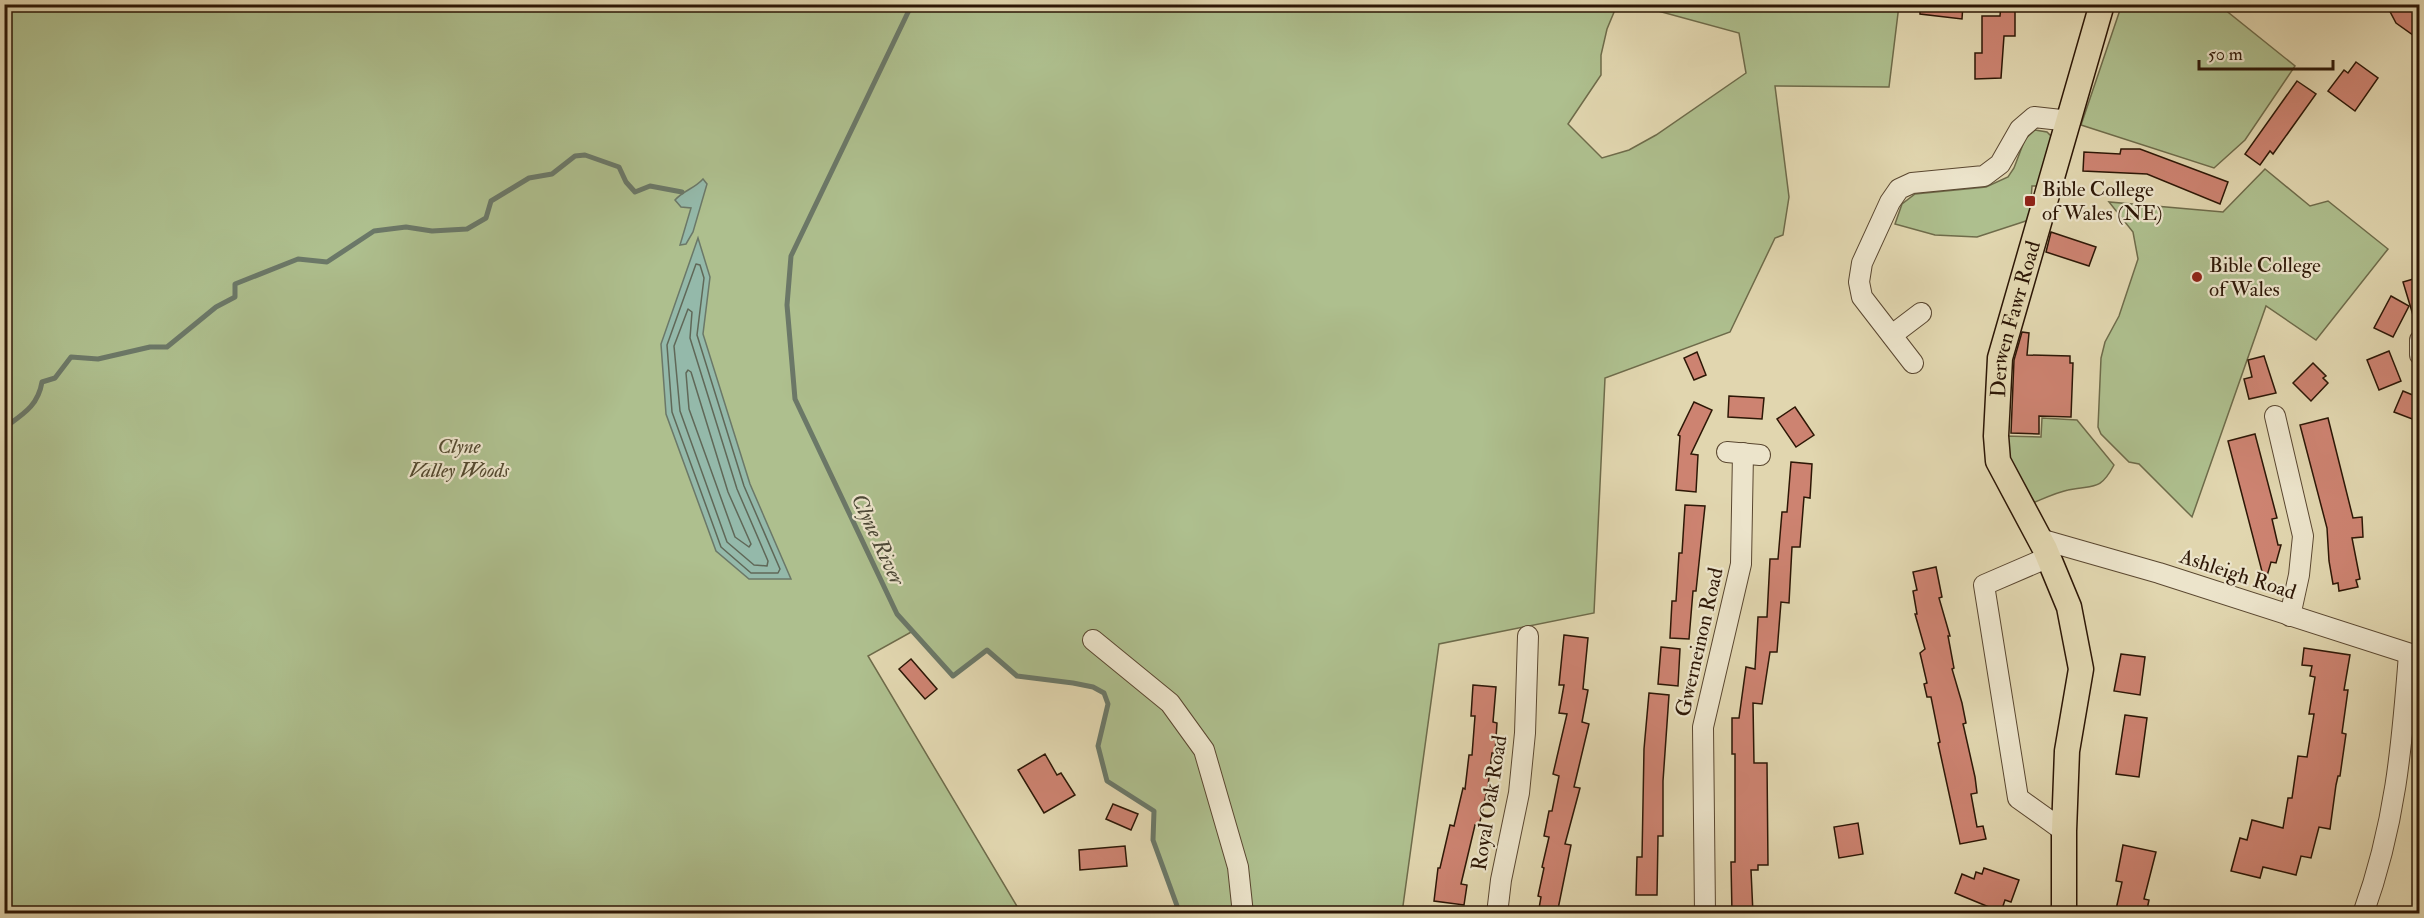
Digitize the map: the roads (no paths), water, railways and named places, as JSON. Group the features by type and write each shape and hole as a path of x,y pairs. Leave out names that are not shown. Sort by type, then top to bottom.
{"main road":[{"name":"Derwen Fawr Road","path":"2064,914 2067,751 2081,669 2069,607 2044,548 1998,461 1996,436 2000,358 2102,4"}],"street":[{"path":"1913,363 1862,297 1859,282 1862,263 1890,202 1899,189 1912,183 1984,176 2000,164 2020,129 2034,117 2070,121"},
{"path":"1892,334 1921,313"},
{"path":"2420,340 2420,355"},
{"path":"2275,416 2303,536 2299,575 2290,616"},
{"name":"Gwerneinon Road","path":"1706,914 1703,727 1741,564 1743,453"},
{"path":"2044,548 1984,585 2018,798 2064,831"},
{"name":"Ashleigh Road","path":"2044,548 2160,573 2414,656"},
{"name":"Royal Oak Road","path":"1497,914 1501,880 1519,793 1525,733 1518,663 1528,636"},
{"path":"1093,640 1170,704 1204,750 1238,867 1243,914"},
{"path":"2363,914 2378,872 2392,807 2414,656"}],"water":[{"path":"703,179 707,184 693,232 686,244 680,245 691,208 681,207 675,200"},
{"path":"698,238 710,277 703,334 750,484 791,579 749,579 716,551 666,414 661,344"}],"waterway":[{"name":"Clyne River","path":"912,4 791,256 787,305 795,399 897,614 953,676 987,650 1017,676 1073,683 1093,687 1104,693 1108,704 1098,746 1107,781 1154,811 1153,840 1180,914"},
{"path":"4,428 29,409 37,397 42,382 55,378 71,357 98,359 150,347 167,347 216,307 235,297 235,284 298,259 327,262 374,231 406,227 432,231 467,229 486,218 491,201 529,178 552,174 575,156 585,155 619,167 626,182 635,192 650,186 682,192"}],"place":[{"name":"Bible College of Wales (NE)","path":"2030,201"},
{"name":"Bible College of Wales","path":"2197,277"}],"park label":[{"name":"Clyne Valley Woods","path":"459,458"}]}
